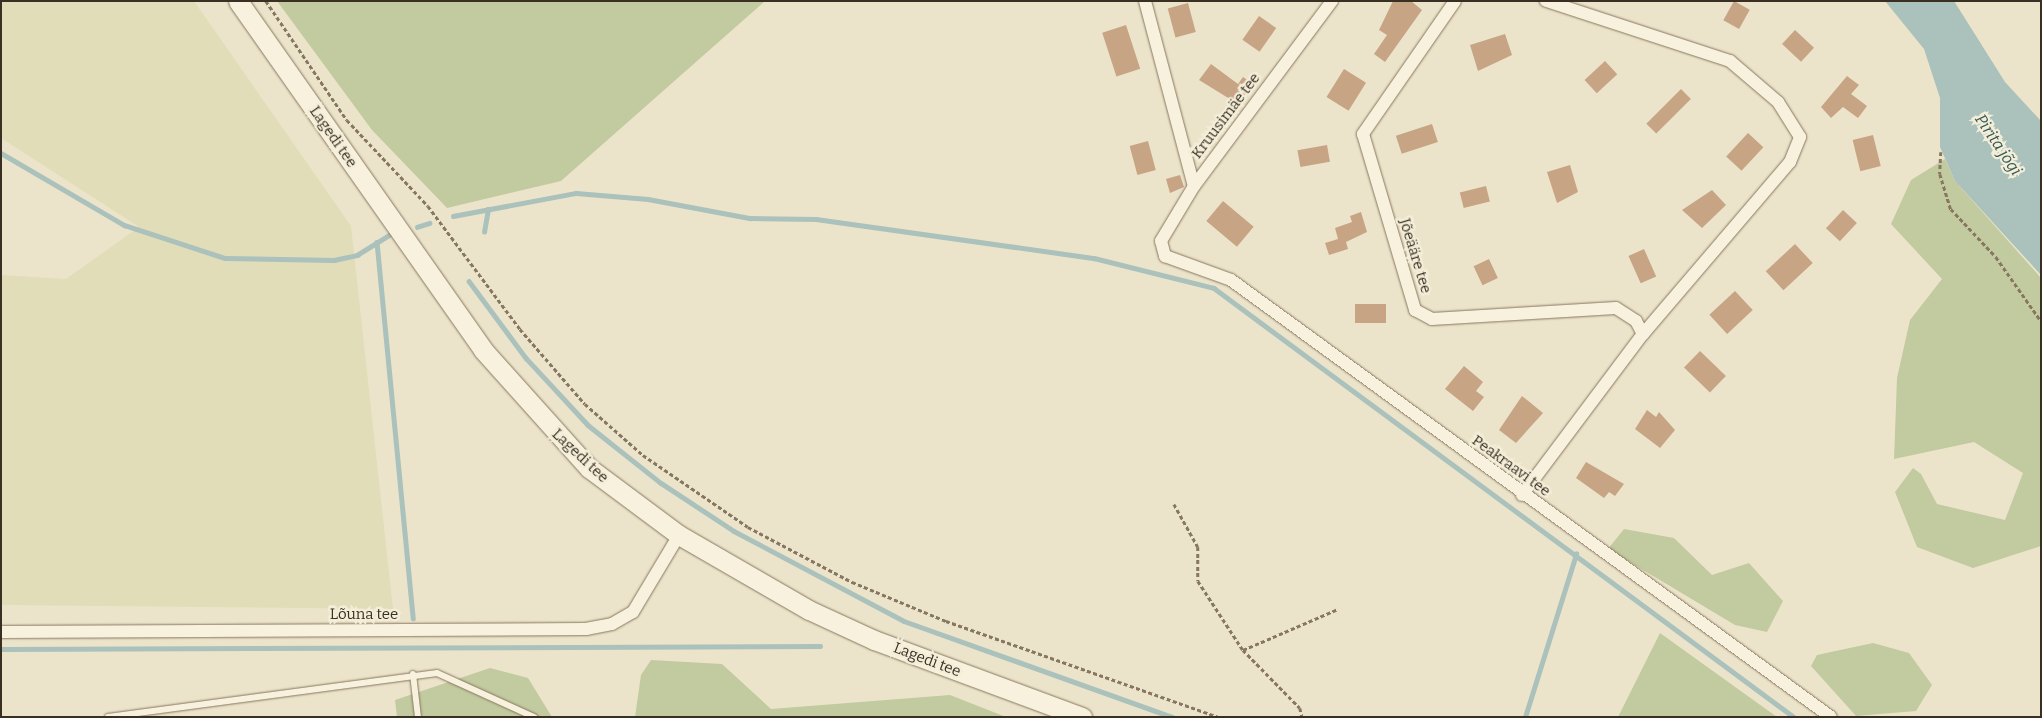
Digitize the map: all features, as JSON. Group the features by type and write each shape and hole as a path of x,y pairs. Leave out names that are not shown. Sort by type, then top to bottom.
{"street":[{"name":"Lagedi tee","path":"238,1 516,392 589,468 679,535 752,580 866,636 1082,717"},
{"path":"1145,1 1194,186"},
{"name":"Kruusimäe tee","path":"1165,256 1161,241 1194,186 1332,1"},
{"name":"Jõeääre tee","path":"1455,1 1363,134 1415,310 1432,320 1616,308 1636,321 1643,334"},
{"path":"1522,495 1643,334 1790,162 1800,137 1778,102 1730,61 1546,1"},
{"name":"Peakraavi tee","path":"1165,256 1231,280 1522,495 1831,717"},
{"name":"Lõuna tee","path":"1,632 586,629 612,624 633,612 679,535"}],"lane":[{"path":"108,717 135,715 413,674 437,673 534,717"},
{"path":"413,674 418,717"}],"path":[{"path":"266,1 348,120 428,206 520,329 585,404 643,455 748,527 852,582 946,621 1218,717"},
{"path":"1941,152 1940,174 1951,209 1996,257 2041,321"},
{"path":"1174,504 1198,547 1198,580 1243,650 1300,708 1302,717"},
{"path":"1243,650 1338,609"}],"shaded area":[{"path":"1,1 194,1 351,226 393,609 1,605 1,275 66,279 139,227 1,138"}],"green space":[{"path":"277,1 765,1 561,181 447,208 372,130"},
{"path":"1945,159 1955,181 2041,278 2041,546 1973,568 1917,547 1895,492 1913,468 1921,474 1937,504 2005,520 2023,473 1974,442 1894,459 1897,378 1910,320 1942,279 1891,224 1911,180"},
{"path":"1624,529 1674,538 1712,575 1749,563 1783,601 1767,632 1735,625 1608,549"},
{"path":"1660,633 1777,717 1618,717"},
{"path":"1873,643 1909,653 1932,685 1916,711 1856,716 1811,666 1817,655"},
{"path":"651,660 722,664 771,709 950,695 1006,717 635,717 641,675"},
{"path":"490,668 528,678 552,717 397,717 395,700"}],"water":[{"name":"Pirita jõgi","path":"1885,1 1954,1 2005,82 2041,121 2041,275 1955,181 1940,147 1940,98 1924,49"}],"building":[{"path":"1393,1 1411,1 1422,10 1385,62 1374,54 1387,35 1379,30"},
{"path":"1734,1 1750,10 1739,29 1723,20"},
{"path":"1188,3 1196,32 1175,37 1168,8"},
{"path":"1259,16 1276,28 1260,52 1242,40"},
{"path":"1126,25 1140,69 1116,76 1102,33"},
{"path":"1795,30 1814,48 1801,62 1782,44"},
{"path":"1505,34 1512,55 1478,71 1470,45"},
{"path":"1605,61 1617,74 1597,93 1585,80"},
{"path":"1211,64 1238,84 1243,77 1253,84 1238,104 1199,80"},
{"path":"1344,69 1366,83 1349,111 1327,97"},
{"path":"1847,76 1859,85 1851,94 1867,106 1858,118 1843,107 1831,118 1821,107"},
{"path":"1681,89 1691,99 1656,134 1646,124"},
{"path":"1432,124 1438,142 1402,154 1396,136"},
{"path":"1748,133 1763,147 1742,171 1726,156"},
{"path":"1873,135 1881,166 1860,171 1853,140"},
{"path":"1148,141 1156,170 1137,175 1130,146"},
{"path":"1327,145 1330,162 1300,167 1297,150"},
{"path":"1570,165 1578,192 1557,203 1547,172"},
{"path":"1180,175 1184,187 1170,193 1166,179"},
{"path":"1486,186 1490,202 1464,208 1460,193"},
{"path":"1712,190 1726,205 1702,228 1682,210"},
{"path":"1223,201 1254,227 1237,247 1206,221"},
{"path":"1843,210 1857,223 1840,241 1826,228"},
{"path":"1361,212 1367,232 1346,242 1348,249 1329,255 1325,243 1338,239 1335,228 1352,222 1350,216"},
{"path":"1795,244 1813,263 1783,290 1766,271"},
{"path":"1644,249 1656,276 1641,283 1628,256"},
{"path":"1489,259 1498,278 1482,285 1474,266"},
{"path":"1735,291 1753,310 1727,334 1709,315"},
{"path":"1355,304 1386,304 1386,323 1355,323"},
{"path":"1700,351 1726,376 1710,393 1684,368"},
{"path":"1464,366 1483,382 1476,391 1484,397 1473,411 1445,389"},
{"path":"1522,396 1543,413 1516,443 1499,430"},
{"path":"1647,410 1656,417 1659,412 1675,430 1660,448 1635,429"},
{"path":"1586,462 1624,484 1615,496 1609,492 1604,498 1576,478"}],"waterway":[{"path":"1,153 124,225 225,258 334,260 357,255 389,235"},
{"path":"453,216 576,193 648,199 750,218 816,219 1094,258 1214,288 1794,717"},
{"path":"484,232 488,209"},
{"path":"417,227 429,223"},
{"path":"377,242 413,618"},
{"path":"469,281 526,358 588,425 661,483 734,531 904,621 1172,717"},
{"path":"1525,717 1576,554"},
{"path":"1,649 820,646"}]}
